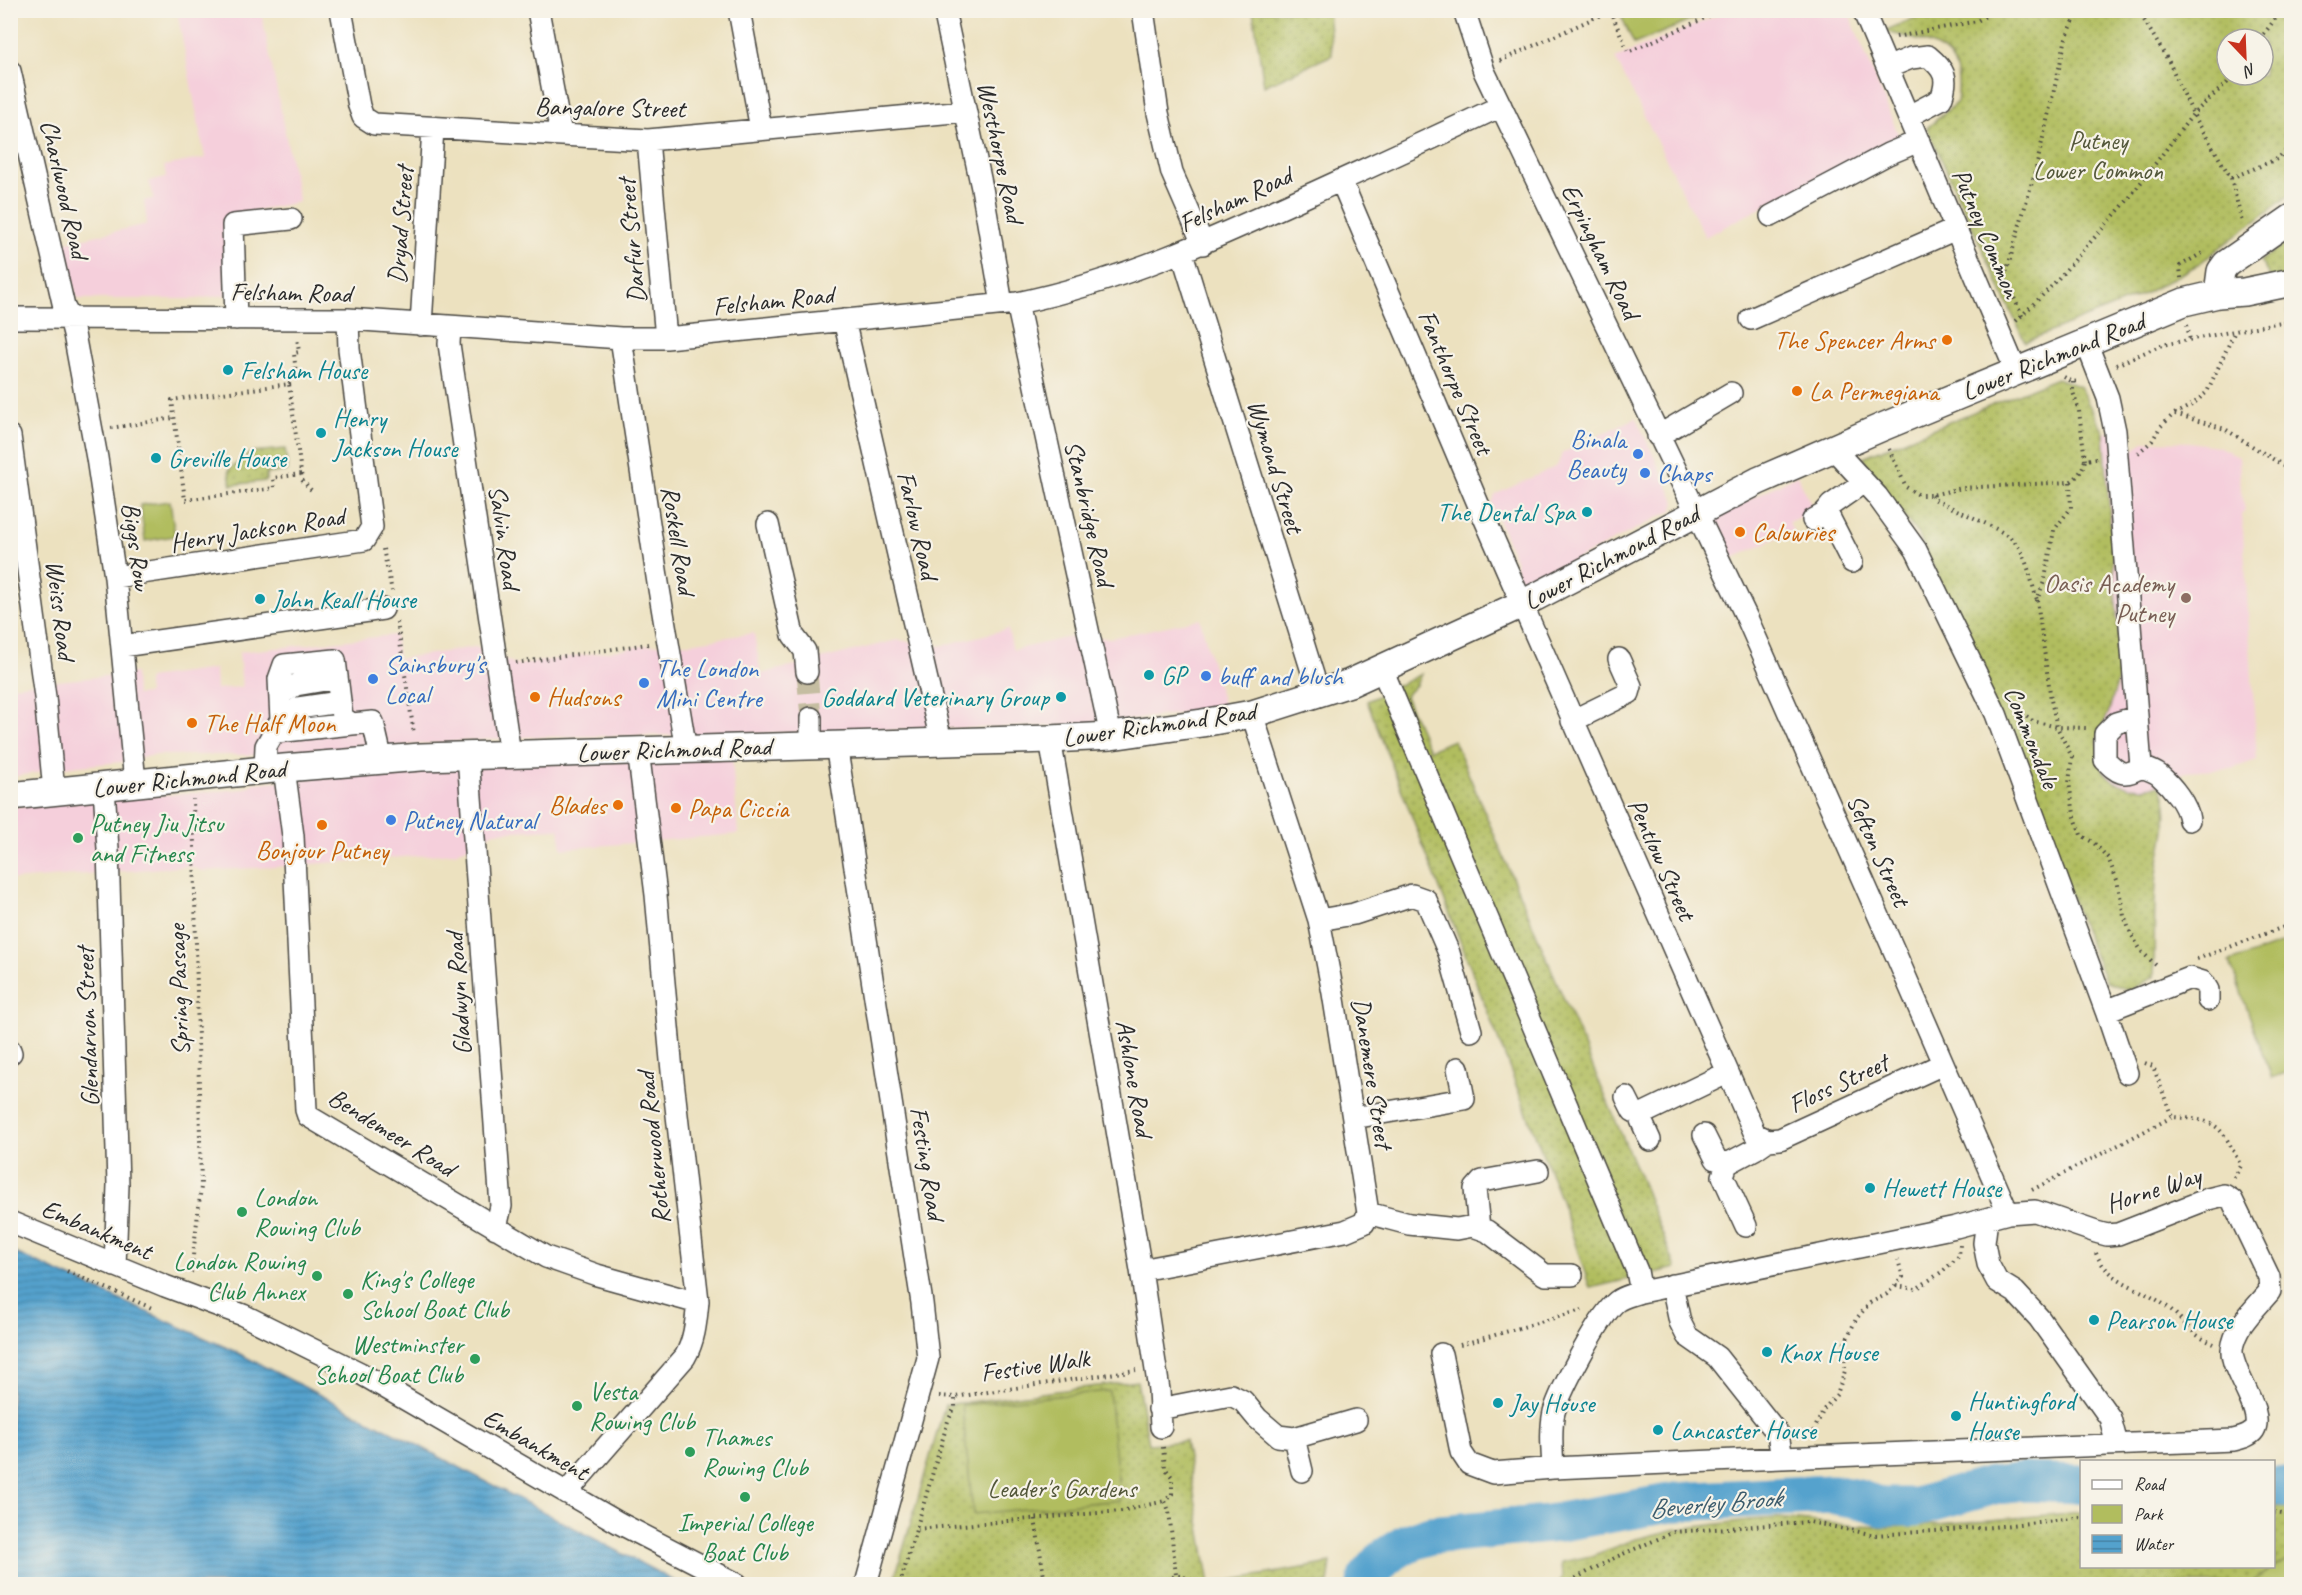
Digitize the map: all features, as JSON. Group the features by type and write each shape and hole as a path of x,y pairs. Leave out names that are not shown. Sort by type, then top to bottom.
{"main road":[{"path":"2218,294 2221,271 2226,264 2292,218"},
{"name":"Lower Richmond Road","path":"10,796 275,769 468,756 1111,736 1252,714 1318,694 1382,669 1522,604 1758,482 2016,371 2184,302 2292,282"}],"street":[{"name":"Bangalore Street","path":"341,10 359,105 363,117 374,124 648,140 965,111"},
{"path":"538,10 561,134"},
{"path":"739,10 761,129"},
{"name":"Westhorpe Road","path":"944,10 982,188 1010,303"},
{"path":"1143,10 1158,113 1172,173 1203,244"},
{"name":"Erpingham Road","path":"1464,10 1484,71 1695,513"},
{"name":"Putney Common","path":"1863,10 2016,371"},
{"path":"1889,67 1911,57 1928,56 1941,66 1946,84 1941,99 1909,116"},
{"name":"Charlwood Road","path":"10,71 64,307 70,318"},
{"name":"Felsham Road","path":"10,318 348,319 621,338 666,338 1010,303 1048,297 1182,253 1501,106"},
{"name":"Dryad Street","path":"421,325 433,128"},
{"name":"Darfur Street","path":"648,140 666,338"},
{"path":"1771,216 1888,154 1918,141"},
{"name":"Fanthorpe Street","path":"1341,180 1522,604"},
{"path":"236,319 233,225 291,219"},
{"path":"1751,319 1956,229"},
{"name":"Wymond Street","path":"1182,253 1318,694"},
{"name":"Stanbridge Road","path":"1010,303 1111,736"},
{"name":"Biggs Row","path":"70,318 92,431 115,578 135,782"},
{"name":"Henry Jackson Road","path":"115,578 364,540 372,527 348,349 348,319"},
{"name":"Farlow Road","path":"844,320 941,741"},
{"name":"Salvin Road","path":"450,327 449,344 510,754"},
{"name":"Roskell Road","path":"621,338 686,750"},
{"path":"2086,342 2108,398 2115,431 2141,767"},
{"path":"1658,436 1731,393"},
{"name":"Weiss Road","path":"10,436 45,697 54,791"},
{"name":"Commondale","path":"1836,447 1841,458 1903,529 1916,550 1996,714 2124,1064"},
{"path":"1852,562 1820,515 1864,482"},
{"name":"Sefton Street","path":"1695,513 1751,629 2006,1208"},
{"path":"768,524 793,635 805,651 807,672"},
{"name":"Pentlow Street","path":"1522,604 1727,1073 1761,1137"},
{"path":"122,646 391,606"},
{"path":"1572,721 1629,693 1631,686 1619,659"},
{"path":"278,726 279,679 284,665 335,660 342,717 352,724"},
{"path":"1382,669 1637,1271 1641,1292"},
{"path":"275,769 266,746 278,726 298,708 340,702"},
{"name":"Danemere Street","path":"1252,714 1319,920 1368,1212"},
{"path":"2136,717 2126,718 2105,734 2105,760 2114,769 2125,774 2131,774 2141,767"},
{"name":"Festing Road","path":"811,718 824,744 922,1303 928,1358 920,1395 866,1584"},
{"path":"278,726 373,722 382,761"},
{"name":"Ashlone Road","path":"1050,739 1141,1270 1159,1390 1160,1418"},
{"name":"Rotherwood Road","path":"566,1493 685,1357 692,1344 698,1300 672,1071 656,895 638,750"},
{"name":"Gladwyn Road","path":"468,756 501,1206 496,1228"},
{"path":"2141,767 2158,773 2172,788 2188,811 2188,820"},
{"name":"Bendemeer Road","path":"275,769 293,837 308,1116 546,1257 597,1275 687,1300 698,1300"},
{"name":"Glendarvon Street","path":"104,787 108,849 118,1185 116,1266"},
{"path":"1319,920 1354,914 1412,895 1426,900 1449,953 1471,1031"},
{"path":"2106,1011 2190,978 2203,982 2208,990 2208,1000"},
{"name":"Floss Street","path":"1726,1164 1755,1149 1761,1137 1780,1139 1943,1064"},
{"path":"1353,1118 1464,1099 1458,1068"},
{"path":"1626,1097 1633,1111 1642,1114 1727,1073"},
{"path":"1642,1114 1641,1120 1650,1140"},
{"path":"1704,1135 1716,1159 1726,1164 1723,1176 1746,1226"},
{"path":"1479,1228 1474,1189 1482,1181 1538,1171"},
{"name":"Horne Way","path":"1618,1300 1672,1285 1893,1238 1956,1227 1987,1219 2006,1208 2035,1211 2107,1235 2224,1195 2232,1200 2241,1215 2269,1277 2270,1291 2236,1336 2232,1350"},
{"path":"1141,1270 1345,1232 1364,1223 1368,1212 1409,1224 1457,1229 1473,1226 1487,1231 1545,1275 1572,1275"},
{"path":"1987,1219 1984,1243 1988,1264 1997,1281 2015,1292 2039,1318 2110,1418 2116,1444"},
{"name":"Embankment","path":"10,1222 243,1315 360,1373 619,1523 737,1584"},
{"path":"1672,1285 1680,1322 1687,1336 1717,1357 1778,1434 1782,1458"},
{"path":"1552,1468 1551,1438 1554,1413 1566,1383 1598,1327 1618,1300"},
{"path":"1441,1354 1461,1452 1469,1464 1493,1473 1552,1468 1813,1456 2234,1440 2246,1437 2254,1430 2257,1417 2234,1365 2232,1350"},
{"path":"1160,1418 1231,1395 1244,1401 1257,1418 1278,1436 1294,1438 1356,1420"},
{"path":"1294,1438 1302,1471"}],"path":[{"path":"1484,71 1605,13 1611,12 1628,52 1723,10"},
{"path":"1877,40 1977,21 1996,10"},
{"path":"2022,316 2005,277 2036,168 2066,38 2079,10"},
{"path":"2138,10 2169,62 2193,114 2230,178 2242,222 2235,228"},
{"path":"2269,27 2282,10"},
{"path":"2000,332 2022,316 2126,202 2193,114 2223,87"},
{"path":"2230,178 2277,159 2292,145"},
{"path":"2182,286 2180,266 2211,247"},
{"path":"295,318 299,352 294,353 296,375 289,384 172,400 185,500 274,488 273,478 301,474"},
{"path":"2060,374 2073,382 2088,380 2098,372 2162,345 2292,320"},
{"path":"2187,323 2190,340"},
{"path":"2085,460 2137,454 2152,441 2160,427 2174,414 2192,405 2207,392 2235,331"},
{"path":"1880,428 1906,487 1919,495 1932,495 1962,488 2070,482 2082,470 2085,460 2073,382"},
{"path":"289,384 302,480 310,490"},
{"path":"2174,414 2225,429 2292,471"},
{"path":"92,431 174,418"},
{"path":"2037,600 2045,579 2054,530 2071,508 2070,482"},
{"path":"1932,495 1934,499 1955,511 2012,538 2026,566 2037,600 2056,727 2072,757 2069,783 2074,814 2081,834 2094,843 2108,858 2117,880 2124,916 2142,952 2159,969 2166,970 2162,980 2163,988"},
{"path":"379,541 386,553 391,606 416,741"},
{"path":"497,666 667,641"},
{"path":"1996,714 2018,709 2033,721 2056,727 2113,726"},
{"name":"Spring Passage","path":"188,1294 199,1202 201,1118 193,777"},
{"path":"2187,963 2292,924"},
{"path":"2124,1064 2153,1066 2172,1117"},
{"path":"2006,1208 2172,1117 2202,1119 2223,1132 2241,1166 2224,1195"},
{"path":"1895,1286 1916,1289 1943,1271 1959,1256 1960,1244 1956,1227"},
{"path":"2096,1232 2094,1248 2100,1262 2135,1290 2164,1304 2195,1334 2214,1345 2232,1350"},
{"path":"1813,1456 1814,1430 1824,1409 1837,1394 1845,1371 1845,1343 1856,1318 1870,1303 1887,1294 1903,1277 1893,1238"},
{"path":"62,1268 154,1309"},
{"path":"1441,1354 1452,1347 1618,1300"},
{"name":"Festive Walk","path":"920,1395 955,1397 1155,1367"},
{"path":"955,1397 956,1407 948,1421 900,1584 1019,1580 1046,1584 1035,1519"},
{"path":"916,1529 1121,1511 1166,1501 1172,1494 1172,1477 1165,1468 1160,1418"},
{"path":"1166,1501 1176,1575"},
{"path":"2275,1513 2292,1515"},
{"path":"1565,1584 1616,1557 1674,1532 1809,1522 1875,1535 1993,1527 2080,1517"},
{"path":"1163,1584 1176,1575"},
{"path":"1176,1575 1208,1584"},
{"path":"1265,1584 1279,1582"}],"shaded area":[{"path":"177,11 261,11 299,202 226,217 226,295 196,299 77,299 63,243 147,224 144,201 154,198 149,181 166,177 164,166 205,158"},
{"path":"1728,11 1845,11 1850,16 1899,136 1705,237 1615,58"},
{"path":"1636,418 1675,501 1673,510 1527,585 1522,582 1516,573 1516,562 1491,503 1496,494 1557,466 1562,453"},
{"path":"2127,430 2128,451 2135,449 2144,441 2189,442 2217,446 2239,456 2241,491 2245,510 2242,513 2257,760 2231,769 2185,772 2160,785 2142,788 2128,787 2115,782 2104,772 2097,739 2118,686 2104,433"},
{"path":"1797,475 1814,511 1789,522 1793,530 1732,559 1715,523 1717,516"},
{"path":"1200,619 1224,708 1090,725 528,737 292,755 155,755 11,777 10,686 135,673 136,695 148,694 148,678 215,669 216,689 242,687 239,652 395,635 398,659 475,647 518,665 649,645 690,643 754,633 761,674 897,640 940,646 1008,629 1013,650 1070,637 1111,638"},
{"path":"732,758 738,834 562,849 559,829 495,832 455,853 203,871 189,866 11,880 10,807 244,789 255,783 450,766"}],"green space":[{"path":"1253,11 1328,11 1332,55 1264,86"},
{"path":"1619,11 1714,11 1634,44"},
{"name":"Putney Lower Common","path":"1931,11 2291,11 2291,194 2197,265 2144,294 2025,342 1927,128 1957,102 1956,68 1950,57 1941,49 1916,39 1884,31"},
{"path":"2291,239 2291,359 2288,305 2260,261"},
{"path":"2057,378 2079,386 2104,433 2121,670 2108,714 2097,739 2104,772 2115,782 2129,787 2142,788 2160,785 2166,807 2165,830 2156,887 2154,977 2129,990 2106,982 1940,581 1918,534 1873,478 1863,457"},
{"path":"285,449 288,471 266,474 266,481 231,485 229,470 252,452"},
{"path":"170,501 175,536 145,541 140,505"},
{"path":"1421,674 1416,685 1405,696 1429,750 1454,740 1676,1268 1590,1288 1561,1201 1367,701"},
{"path":"2291,940 2291,1071 2272,1078 2230,962"},
{"name":"Leader's Gardens","path":"1137,1381 1149,1444 1185,1441 1210,1584 893,1584 945,1405"},
{"path":"1109,1391 1120,1500 973,1514 962,1405"},
{"path":"2275,1506 2291,1507 2291,1584 1557,1584 1562,1577 1561,1562 1591,1556 1636,1539 1672,1530 1778,1518 1885,1527 2080,1512 2080,1568 2275,1568"},
{"path":"2291,1557 2291,1584 2248,1584 2275,1568"},
{"path":"1331,1563 1328,1584 1210,1584"}],"water":[{"path":"11,1251 234,1351 680,1584 11,1584"}],"waterway":[{"name":"Beverley Brook","path":"1366,1584 1367,1578 1385,1557 1406,1544 1430,1535 1548,1524 1676,1502 1831,1494 1858,1499 1882,1507 1916,1507 1991,1486 2023,1482 2080,1484"},
{"name":"Beverley Brook","path":"2275,1486 2292,1488"}],"tunnel":[{"path":"807,672 811,718"}],"place":[{"name":"The Spencer Arms","path":"1947,340"},
{"name":"Felsham House","path":"228,370"},
{"name":"La Permegiana","path":"1797,391"},
{"name":"Henry Jackson House","path":"321,433"},
{"name":"Binala Beauty","path":"1638,454"},
{"name":"Greville House","path":"156,458"},
{"name":"Chaps","path":"1645,473"},
{"name":"The Dental Spa","path":"1587,512"},
{"name":"Calowries","path":"1740,532"},
{"name":"Oasis Academy Putney","path":"2186,598"},
{"name":"John Keall House","path":"260,599"},
{"name":"GP","path":"1149,675"},
{"name":"buff and blush","path":"1206,676"},
{"name":"Sainsbury's Local","path":"373,679"},
{"name":"The London Mini Centre","path":"644,683"},
{"name":"Hudsons","path":"535,697"},
{"name":"Goddard Veterinary Group","path":"1061,697"},
{"name":"The Half Moon","path":"192,723"},
{"name":"Blades","path":"618,805"},
{"name":"Papa Ciccia","path":"676,808"},
{"name":"Putney Natural","path":"391,820"},
{"name":"Bonjour Putney","path":"322,825"},
{"name":"Putney Jiu Jitsu and Fitness","path":"78,838"},
{"name":"Hewett House","path":"1870,1188"},
{"name":"London Rowing Club","path":"242,1212"},
{"name":"London Rowing Club Annex","path":"317,1276"},
{"name":"King's College School Boat Club","path":"348,1294"},
{"name":"Pearson House","path":"2094,1320"},
{"name":"Knox House","path":"1767,1352"},
{"name":"Westminster School Boat Club","path":"475,1359"},
{"name":"Jay House","path":"1498,1403"},
{"name":"Vesta Rowing Club","path":"577,1406"},
{"name":"Huntingford House","path":"1956,1416"},
{"name":"Lancaster House","path":"1658,1430"},
{"name":"Thames Rowing Club","path":"690,1452"},
{"name":"Imperial College Boat Club","path":"745,1497"}]}
